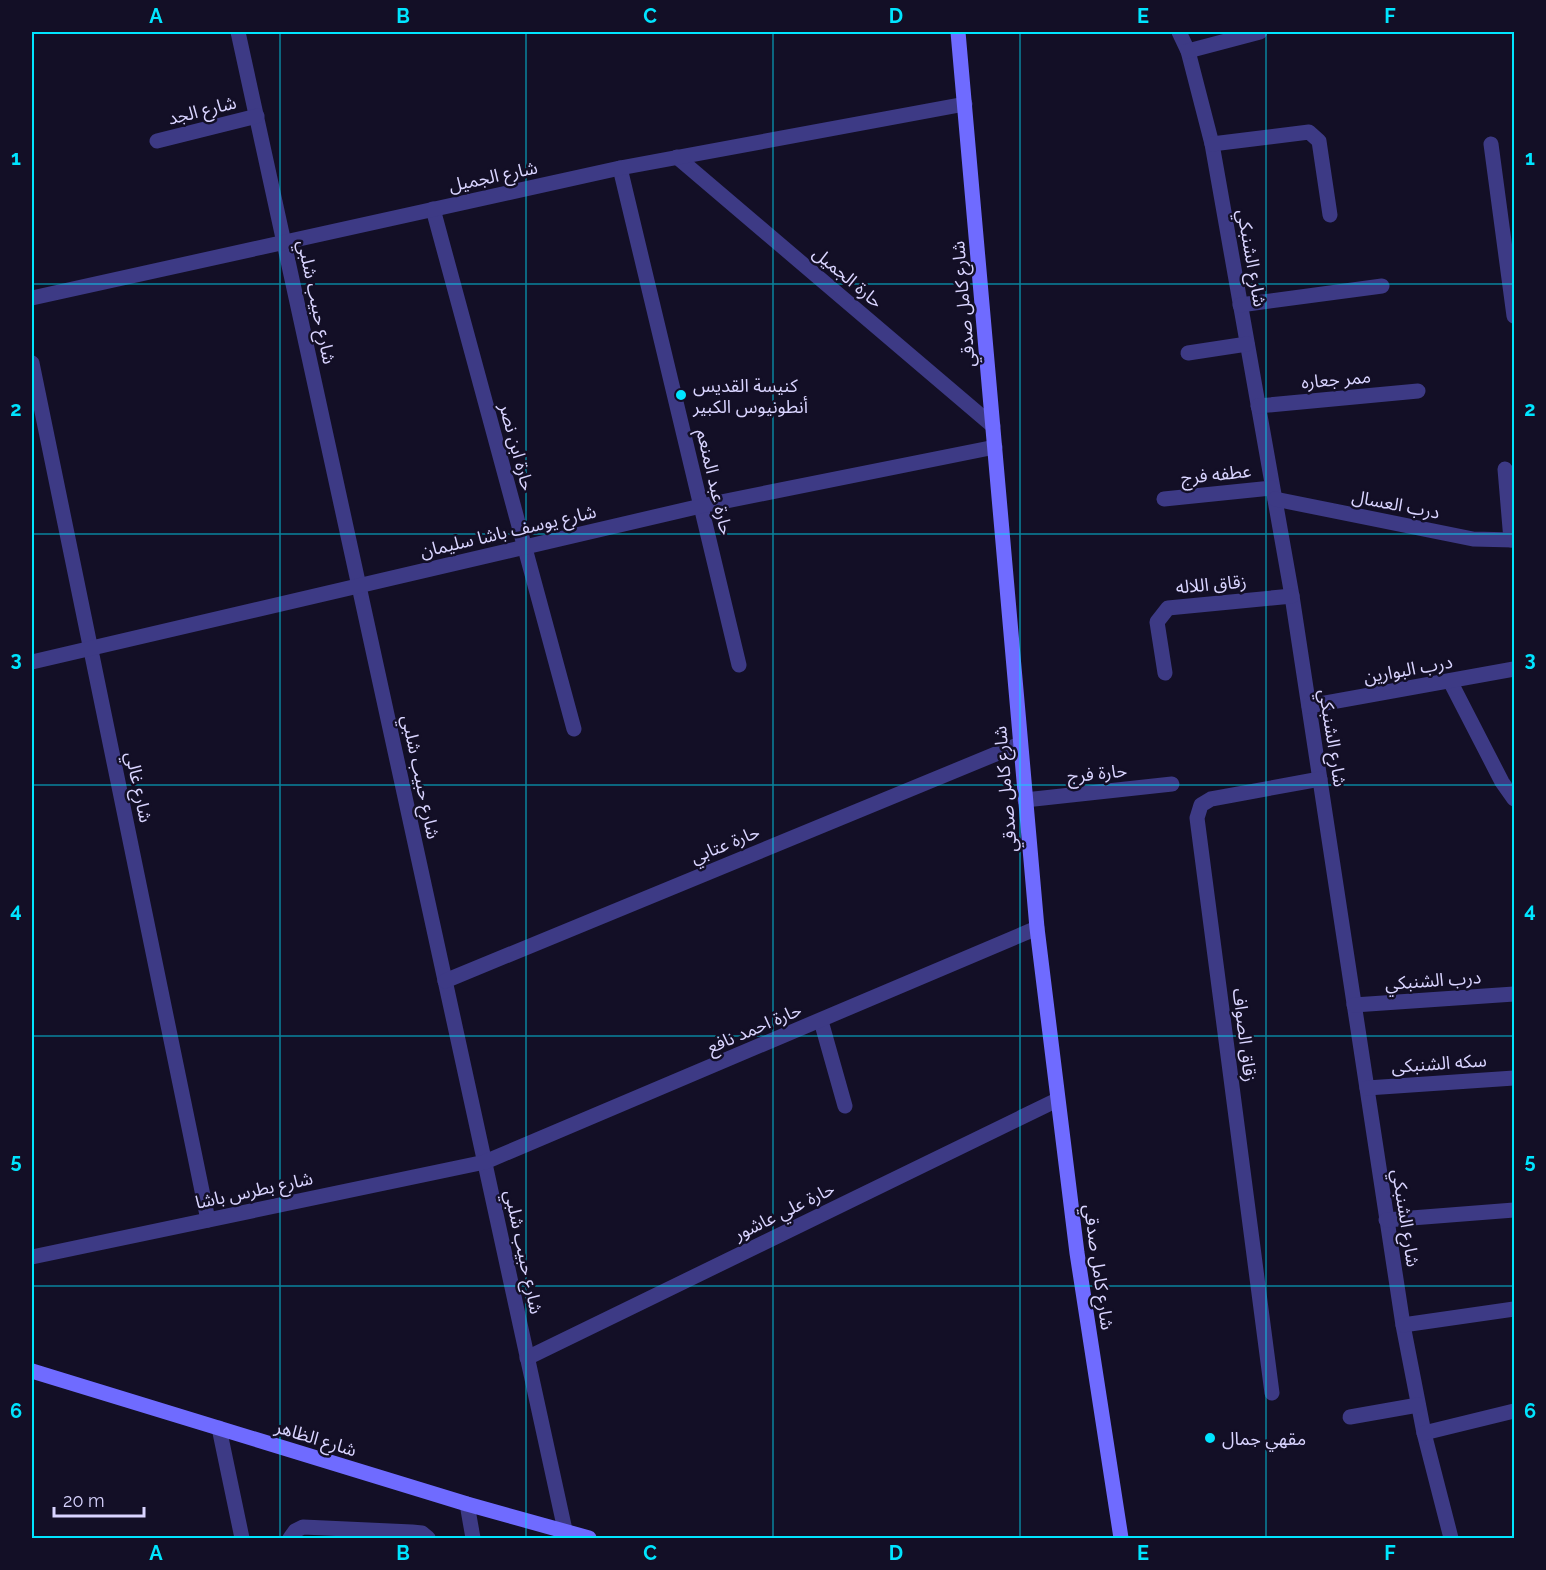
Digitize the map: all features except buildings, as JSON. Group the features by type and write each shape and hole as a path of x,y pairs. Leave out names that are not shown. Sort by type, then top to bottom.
{"main road":[{"name":"شارع كامل صدقي","path":"958,32 1037,928 1077,1253 1121,1539"},
{"name":"شارع الظاهر","path":"32,1371 589,1539"}],"street":[{"name":"شارع حبيب شلبي","path":"238,32 565,1530"},
{"name":"شارع الشنبكي","path":"1179,32 1188,51 1212,144 1292,596 1403,1325 1424,1433 1450,1539"},
{"path":"1188,51 1260,32"},
{"name":"شارع الجميل","path":"32,298 620,168 965,104"},
{"name":"شارع الجد","path":"157,141 257,116"},
{"path":"1212,144 1309,132 1318,141 1330,215"},
{"path":"1491,144 1515,316"},
{"name":"حارة الجميل","path":"677,157 993,426"},
{"name":"حارة عبد المنعم","path":"620,168 739,665"},
{"name":"حارة ابن نصر","path":"433,209 574,729"},
{"path":"1240,305 1382,286"},
{"path":"1188,353 1247,344"},
{"name":"شارع غالي","path":"32,363 208,1220"},
{"name":"ممر جعاره","path":"1258,406 1418,391"},
{"name":"شارع يوسف باشا سليمان","path":"32,662 701,506 995,447"},
{"name":"درب العسال","path":"1274,494 1473,539 1513,540 1505,469"},
{"name":"عطفه فرج","path":"1164,499 1274,494"},
{"name":"زقاق اللاله","path":"1165,674 1157,622 1168,608 1292,596"},
{"name":"درب البوارين","path":"1309,706 1515,669"},
{"path":"1450,681 1502,782 1515,799"},
{"name":"حارة عتابي","path":"445,981 1020,744"},
{"name":"زقاق الصواف","path":"1272,1393 1197,818 1201,805 1211,799 1320,779"},
{"name":"حارة فرج","path":"1025,800 1172,784"},
{"name":"حارة احمد نافع","path":"485,1161 1037,928"},
{"name":"درب الشنبكي","path":"1354,1005 1515,994"},
{"path":"821,1021 846,1106"},
{"name":"سكه الشنبكى","path":"1367,1088 1515,1078"},
{"name":"حارة علي عاشور","path":"527,1358 1057,1100"},
{"name":"شارع بطرس باشا","path":"32,1257 485,1161"},
{"path":"1386,1220 1515,1210"},
{"path":"1403,1325 1515,1309"},
{"path":"1350,1417 1418,1405"},
{"path":"1424,1433 1515,1411"},
{"path":"219,1428 242,1539"},
{"path":"467,1504 473,1539"},
{"path":"290,1539 295,1531 303,1527 412,1532 422,1533 428,1539"}],"place":[{"name":"كنيسة القديس أنطونيوس الكبير","path":"681,395"},
{"name":"مقهي جمال","path":"1210,1438"}]}
